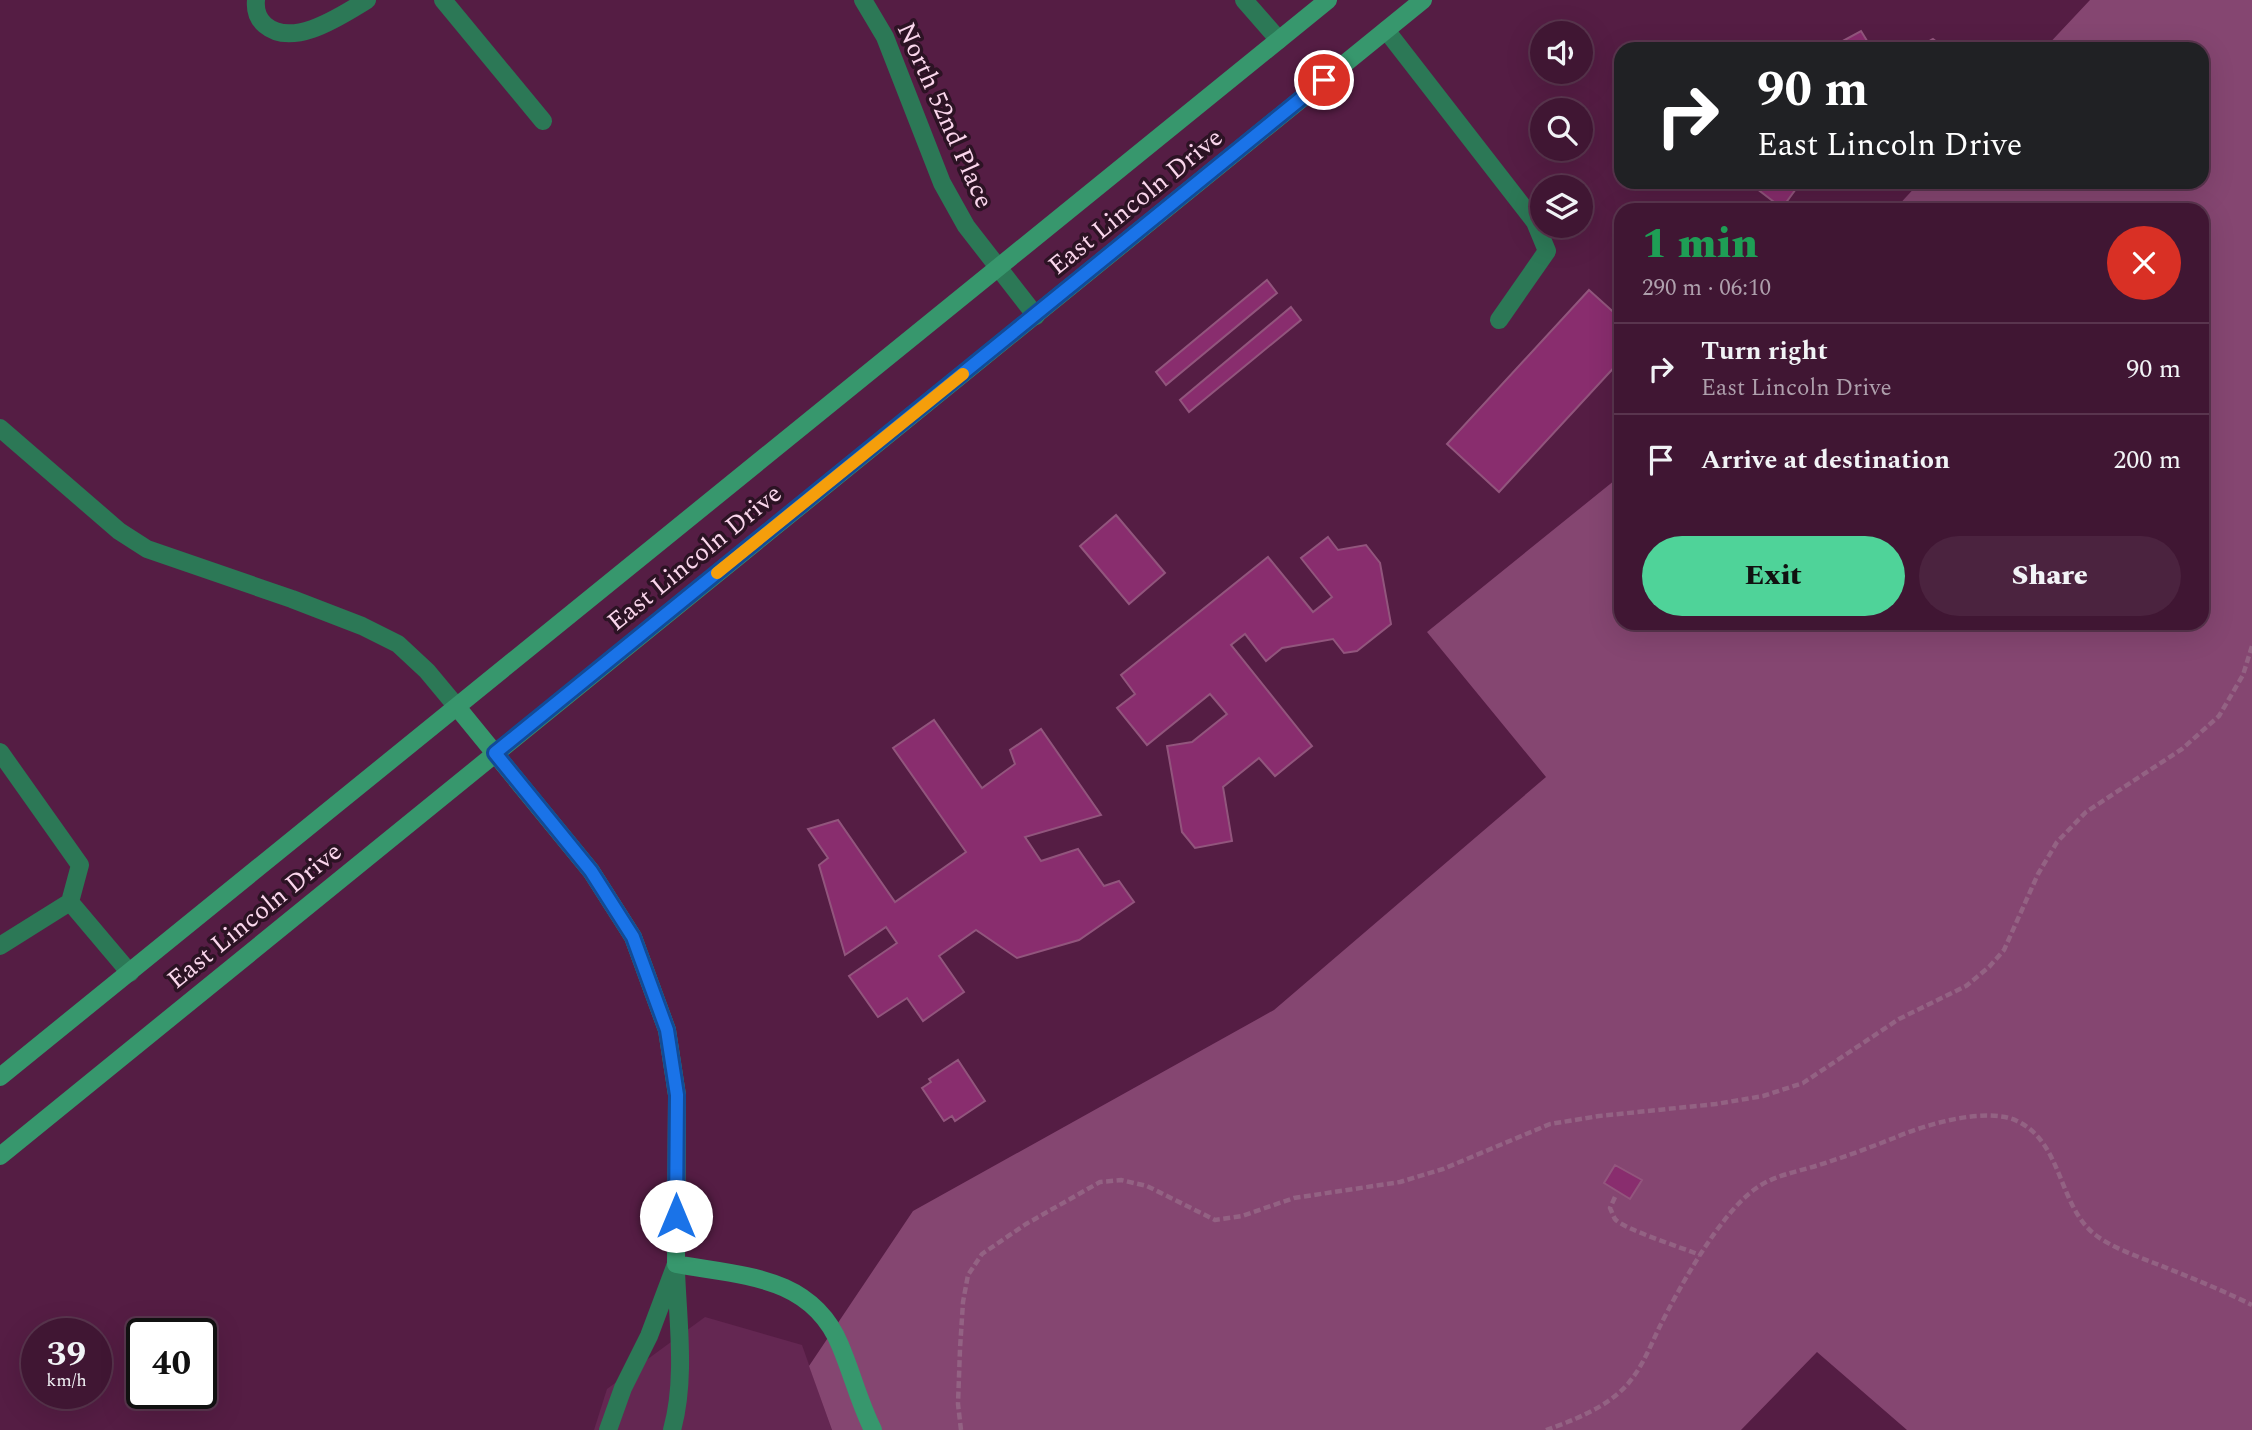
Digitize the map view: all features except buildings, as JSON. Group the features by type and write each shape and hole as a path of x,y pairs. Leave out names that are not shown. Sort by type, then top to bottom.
{"main road":[{"name":"East Lincoln Drive","path":"0,1077 1328,0"},
{"name":"East Lincoln Drive","path":"0,1156 1423,0"},
{"path":"457,707 591,871 633,937 667,1030 677,1095 676,1264 769,1281 799,1293 812,1302 832,1327 840,1343 873,1430"}],"street":[{"path":"256,0 255,9 259,18 265,25 283,34 313,29 368,0"},
{"path":"443,0 543,121"},
{"name":"North 52nd Place","path":"863,0 885,37 942,183 966,226 1036,316"},
{"path":"1244,0 1279,40"},
{"path":"1386,30 1535,222 1547,251 1499,320"},
{"path":"0,428 119,531 147,549 292,599 362,626 398,644 427,671 457,707"},
{"path":"0,752 80,865 71,902 0,946"},
{"path":"71,902 130,973"},
{"path":"608,1430 623,1388 649,1336 676,1264"},
{"path":"672,1430 677,1412 679,1353 676,1264"}],"path":[{"path":"961,1430 958,1404 962,1302 968,1275 982,1254 1026,1224 1100,1182 1121,1180 1147,1186 1196,1213 1215,1220 1242,1216 1294,1198 1400,1182 1443,1169 1550,1124 1716,1104 1763,1096 1803,1083 1899,1019 1966,986 1989,967 2004,950 2038,874 2057,842 2086,812 2182,749 2219,716 2243,675 2252,646"},
{"path":"1546,1430 1595,1409 1623,1389 1643,1363 1700,1255 1731,1212 1754,1189 1781,1175 1852,1155 1912,1130 1950,1121 2001,1115 2030,1128 2042,1140 2082,1222 2094,1233 2137,1256 2252,1305"},
{"path":"1615,1197 1610,1208 1616,1220 1631,1229 1700,1255"}],"shaded area":[{"path":"2090,0 2252,0 2252,1430 1907,1430 1817,1352 1741,1430 832,1430 809,1366 913,1211 1274,1010 1546,777 1427,632 1614,481 1614,630 2209,630 2209,203 1900,203 1914,189 2209,189 2209,42 2051,42"},
{"path":"705,1317 802,1345 832,1430 594,1430 607,1389"}],"slow traffic":[{"path":"717,573 963,374"}],"route":[{"path":"676,1216 677,1095 667,1030 633,937 591,871 495,753 1324,80"}]}
